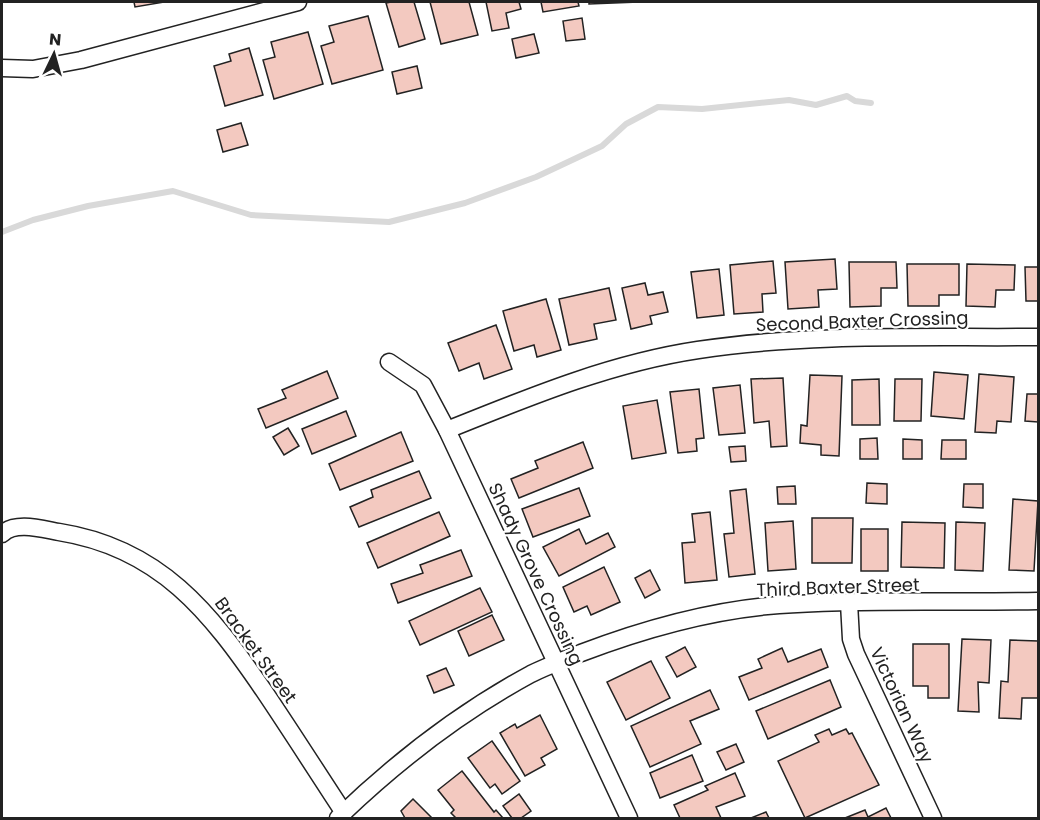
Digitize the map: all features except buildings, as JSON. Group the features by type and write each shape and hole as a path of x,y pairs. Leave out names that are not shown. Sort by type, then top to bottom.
{"street":[{"path":"2,68 33,69 81,60 252,8 298,2"},
{"name":"Second Baxter Crossing","path":"447,430 580,378 697,350 801,339 1038,337"},
{"name":"Shady Grove Crossing","path":"389,362 423,385 447,430 629,819"},
{"name":"Bracket Street","path":"2,534 17,527 73,534 111,546 171,581 193,598 225,634 341,816"},
{"name":"Third Baxter Street","path":"341,816 442,731 532,673 635,633 687,620 778,605 1038,601"},
{"name":"Victorian Way","path":"849,603 851,639 856,654 933,819"}],"waterway":[{"path":"2,232 33,220 88,206 173,191 251,215 389,222 465,203 536,177 602,146 626,124 658,107 702,109 789,100 816,105 847,96 855,101 871,103"}]}
